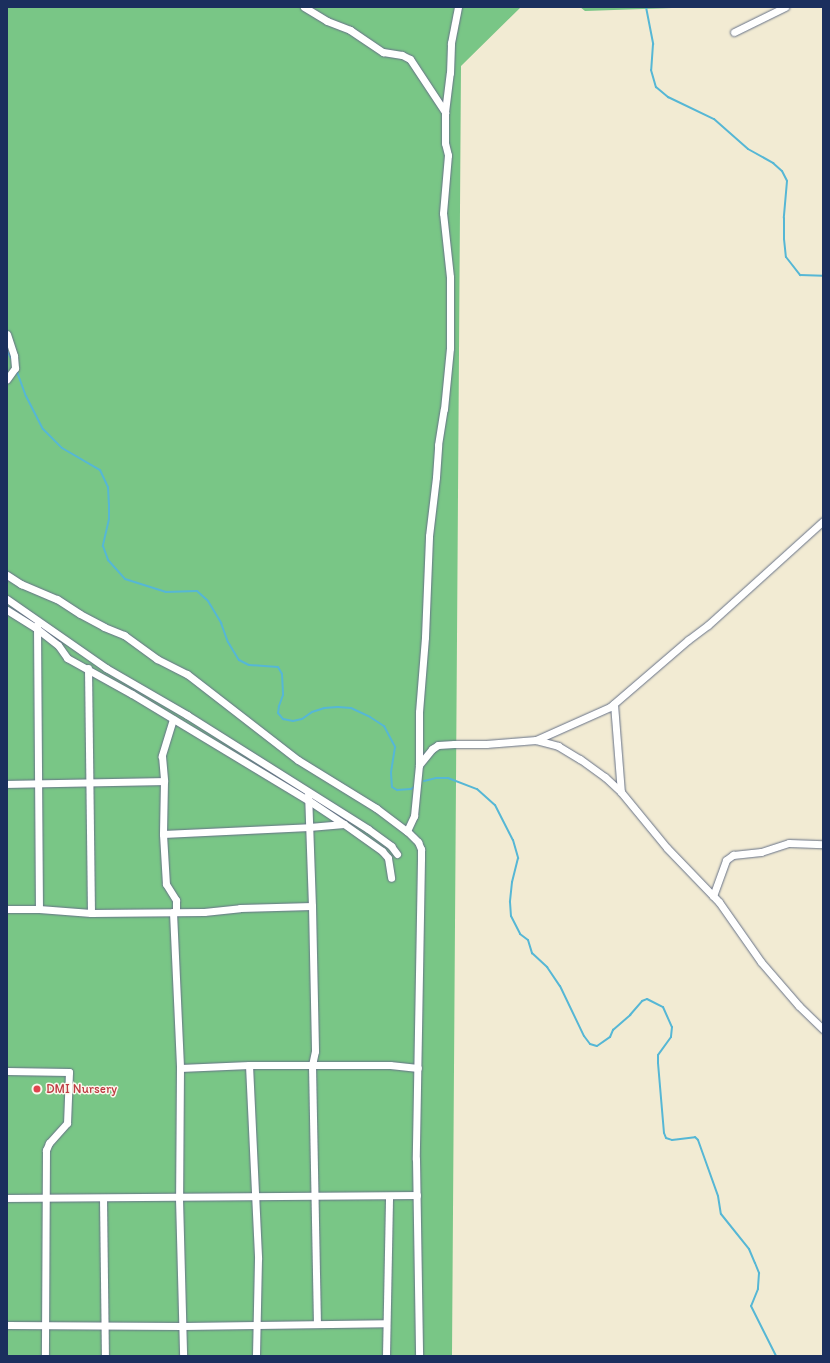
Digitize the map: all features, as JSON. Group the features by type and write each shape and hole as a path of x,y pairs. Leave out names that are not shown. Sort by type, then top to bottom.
{"street":[{"path":"304,7 327,21 350,30 383,52 410,59 445,112"},
{"path":"734,32 785,7"},
{"path":"407,831 414,816 419,764 419,712 425,637 429,536 450,348 450,278 443,214 448,155 445,143 445,112 450,73 451,43 459,8"},
{"path":"7,334 14,356 15,368 7,379"},
{"path":"536,740 614,704 688,640 708,625 823,521"},
{"path":"7,576 21,584 57,599 104,627 124,635 158,659 188,674 298,760 376,808 407,831 418,842 421,850 417,1026 419,1356"},
{"path":"7,599 38,619 106,668 187,715 308,796 382,851 388,858 390,878"},
{"path":"7,610 36,628 58,645 67,658 88,668 173,719 368,829 391,846 397,854"},
{"path":"18,617 22,610"},
{"path":"38,619 36,628 39,784 39,909"},
{"path":"88,668 91,913"},
{"path":"132,694 135,685"},
{"path":"614,704 621,792"},
{"path":"173,719 162,756 164,781 162,834 166,884 176,900 175,912 180,1068 179,1198 184,1326 183,1356"},
{"path":"419,764 432,748 438,746 536,740 558,746 580,759 605,777 621,792 667,848 713,896 761,962 799,1006 823,1029"},
{"path":"7,784 164,781"},
{"path":"308,796 315,1051 312,1065 317,1324"},
{"path":"162,834 344,824"},
{"path":"713,896 726,860 733,855 761,852 789,843 823,844"},
{"path":"7,909 39,909 91,913 175,912 312,906"},
{"path":"180,1068 249,1065 390,1065 418,1068"},
{"path":"249,1065 258,1259 258,1324 256,1356"},
{"path":"7,1071 69,1072 67,1123 47,1147 45,1356"},
{"path":"7,1198 179,1198 417,1195"},
{"path":"386,1356 389,1196"},
{"path":"103,1198 105,1356"},
{"path":"7,1325 45,1324 184,1326 386,1323"}],"green space":[{"path":"7,7 521,7 461,66 452,1356 7,1356"},
{"path":"580,7 701,7 585,11"}],"waterway":[{"path":"646,7 653,44 651,70 656,87 668,97 714,119 748,149 773,163 782,171 787,181 784,218 786,257 800,275 823,276"},
{"path":"7,351 11,358"},
{"path":"16,369 26,396 43,429 62,448 100,470 108,487 109,504 109,519 103,546 108,560 125,579 166,592 197,591 208,601 221,623 228,642 239,660 249,665 278,667 282,674 283,695 278,713 283,719 293,721 302,719 312,712 324,708 338,707 351,708 370,717 384,726 395,747 391,773 392,787 397,790 411,789 414,787"},
{"path":"424,781 436,778 448,778 477,789 495,805 513,840 518,858 512,882 510,902 511,916 520,934 528,940 532,953 547,967 560,986 584,1036 590,1044 597,1046 610,1037 613,1030 630,1015 642,1001 647,999 663,1007 672,1027 671,1037 658,1055 664,1133 666,1138 672,1140 695,1137 698,1140 718,1196 721,1214 749,1249 759,1273 758,1289 751,1306 776,1356"}],"place":[{"name":"DMI Nursery","path":"37,1089"}]}
